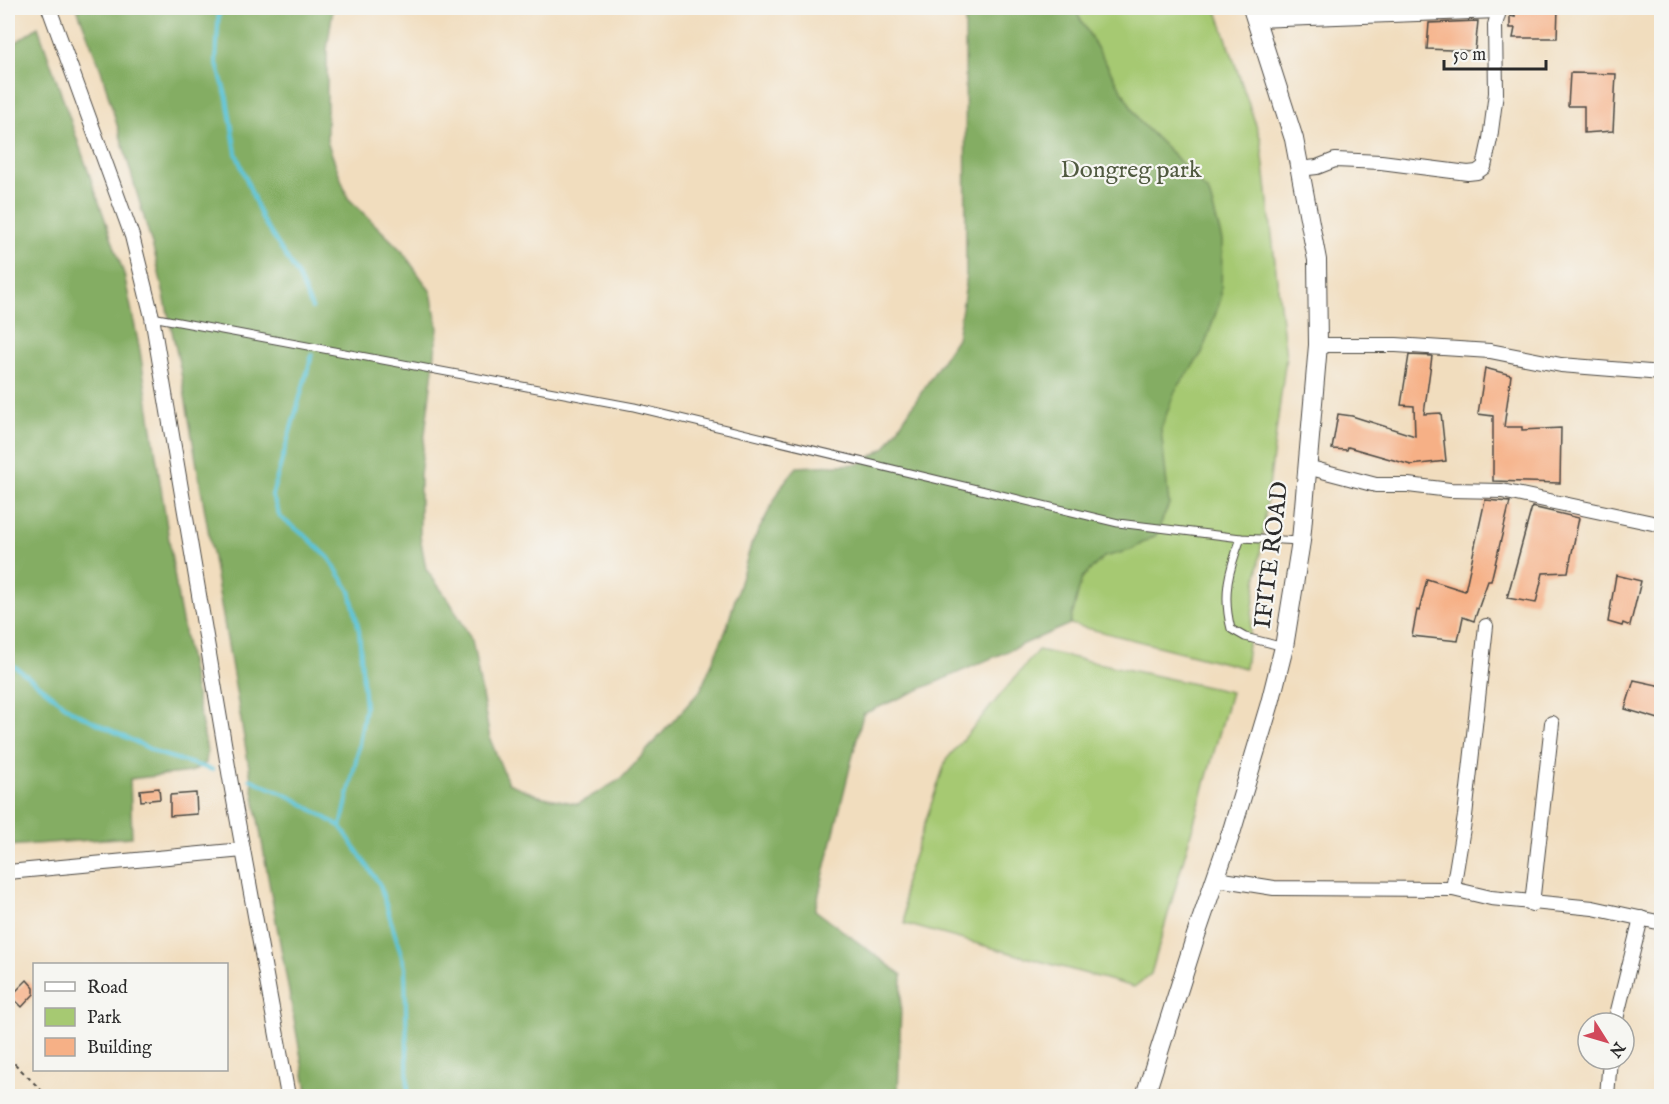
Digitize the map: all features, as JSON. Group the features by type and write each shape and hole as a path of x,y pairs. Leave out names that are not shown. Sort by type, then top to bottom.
{"street":[{"path":"50,8 132,236 152,317 243,850 288,1096"},
{"path":"1253,14 1499,9 1495,25 1496,93 1484,167 1477,172 1468,173 1381,162 1335,160 1317,167 1299,169"},
{"name":"IFITE ROAD","path":"1145,1096 1216,879 1270,703 1284,647 1301,541 1318,345 1317,260 1294,139 1253,14"},
{"path":"1318,345 1396,345 1490,351 1561,365 1662,373"},
{"path":"1307,467 1376,485 1502,491 1662,525"},
{"path":"1453,889 1465,816 1486,626"},
{"path":"1532,904 1552,723"},
{"path":"8,872 243,850"},
{"path":"1216,879 1274,888 1453,889 1532,904 1593,908 1662,923"},
{"path":"1618,1011 1641,918"},
{"path":"1607,1096 1609,1071"}],"lane":[{"path":"152,317 634,407 1118,523 1241,538 1301,541"},
{"path":"1241,538 1229,572 1227,611 1231,629 1245,638 1284,647"}],"path":[{"path":"8,1057 47,1096"}],"green space":[{"path":"77,8 333,8 327,50 327,141 348,198 402,251 431,292 438,328 420,475 420,536 426,569 450,602 472,640 490,739 508,783 539,796 578,804 621,779 700,691 726,630 751,545 783,484 797,467 859,464 885,448 957,338 966,284 965,8 1074,8 1140,122 1209,193 1222,240 1221,298 1202,353 1175,391 1161,429 1169,504 1156,535 1131,550 1104,557 1082,578 1070,624 863,714 815,910 902,975 898,1096 308,1096 180,367 155,255 101,70"},
{"name":"Dongreg park","path":"971,8 1216,8 1261,140 1286,357 1245,668 1070,624"},
{"path":"38,27 124,274 140,351 179,605 207,751 206,763 191,772 130,779 132,837 8,846 8,48"},
{"path":"1038,650 1231,692 1151,974 1134,987 905,924 904,885 946,760"}],"building":[{"path":"1515,8 1558,8 1557,38 1513,38 1515,28 1510,28 1510,16 1515,17"},
{"path":"1478,21 1475,51 1427,49 1429,23"},
{"path":"1570,73 1616,74 1613,131 1584,133 1584,106 1568,106"},
{"path":"1409,355 1432,356 1424,414 1441,413 1446,461 1411,465 1348,447 1347,450 1332,449 1338,414 1352,416 1415,436 1414,406 1401,405"},
{"path":"1485,368 1511,375 1504,427 1522,427 1522,430 1561,428 1560,483 1493,481 1493,416 1478,414"},
{"path":"1485,500 1510,502 1491,581 1488,581 1474,621 1463,617 1458,641 1412,636 1427,579 1465,591"},
{"path":"1532,507 1579,518 1568,572 1543,573 1536,603 1507,598"},
{"path":"1616,575 1641,581 1630,626 1608,622"},
{"path":"1634,680 1662,686 1662,720 1625,709"},
{"path":"159,788 160,799 141,801 140,790"},
{"path":"196,793 197,814 170,816 170,795"},
{"path":"27,980 33,987 33,995 22,1007 11,996"}],"waterway":[{"path":"219,8 216,61 227,98 236,153 262,219 298,276 312,308"},
{"path":"312,355 272,495 280,517 307,537 329,558 350,591 359,630 365,708 341,827"},
{"path":"8,661 72,711 160,754 213,770"},
{"path":"250,779 293,798 341,827 380,885 405,967 408,1096"}]}
